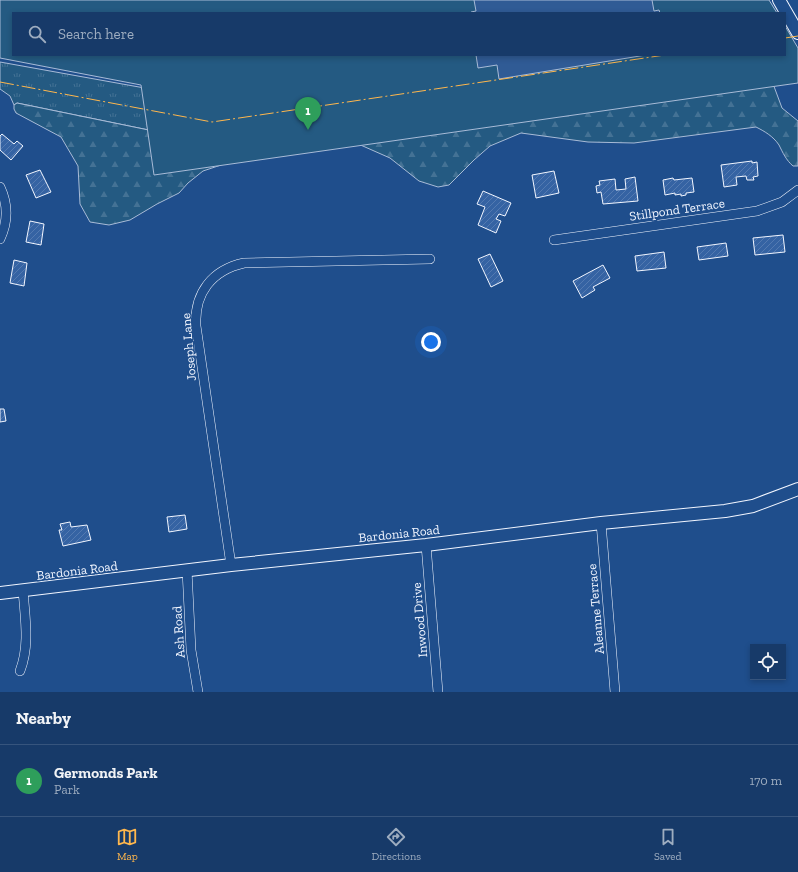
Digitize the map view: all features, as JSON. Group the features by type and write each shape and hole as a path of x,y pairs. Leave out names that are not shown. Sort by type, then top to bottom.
{"street":[{"path":"779,0 786,12"},
{"path":"786,12 798,33"},
{"path":"0,187 4,199 6,220 0,239"},
{"name":"Stillpond Terrace","path":"554,240 757,211 782,202 798,190"},
{"name":"Joseph Lane","path":"231,565 196,326 197,305 208,283 219,273 233,266 244,264 430,259"},
{"name":"Bardonia Road","path":"0,593 187,570 426,545 601,523 739,509 765,502 798,489"},
{"name":"Aleanne Terrace","path":"601,523 615,692"},
{"name":"Inwood Drive","path":"426,545 438,692"},
{"name":"Ash Road","path":"187,570 191,650 198,692"},
{"path":"20,671 24,662 26,643 23,590"}],"green space":[{"path":"0,0 769,0 776,12 12,12 12,56 786,56 786,28 798,48 798,83 154,175 141,85 0,58"},
{"path":"0,62 178,94 173,135 17,103 14,105 10,96 0,89"},
{"path":"772,81 782,108 798,121 798,166 793,166 788,161 774,139 756,127 634,143 588,142 521,133 490,146 449,185 438,187 419,181 390,158 356,143 233,161 203,171 188,183 179,193 130,220 109,225 90,222 80,204 78,166 61,137 16,113 14,109 14,105 17,103 173,135"}],"shaded area":[{"path":"474,0 652,0 654,11 659,10 660,12 471,12 476,11"},
{"path":"476,56 640,56 499,79 497,65 478,68"}],"building":[{"path":"2,134 14,144 17,141 23,146 11,160 0,150 0,136"},
{"path":"752,161 752,163 757,162 758,176 753,177 754,180 747,180 746,176 736,177 737,185 724,187 721,165"},
{"path":"40,170 51,192 36,198 26,175"},
{"path":"554,171 559,193 536,198 532,175"},
{"path":"635,177 638,201 603,204 601,192 597,193 596,186 600,185 599,181 615,179 616,190 626,189 625,179"},
{"path":"673,178 674,180 692,178 694,192 686,193 686,195 681,196 681,194 675,195 675,193 665,195 663,180"},
{"path":"483,191 511,203 505,216 499,214 496,219 501,221 496,233 478,225 485,207 477,204"},
{"path":"30,221 44,224 41,245 26,242"},
{"path":"783,235 785,252 755,255 753,238"},
{"path":"726,243 728,256 699,260 697,247"},
{"path":"664,252 666,268 637,271 635,256"},
{"path":"490,254 503,281 491,287 478,259"},
{"path":"14,260 27,263 24,286 10,283"},
{"path":"603,265 610,278 593,287 595,290 582,298 573,281"},
{"path":"0,409 4,409 6,421 0,422"},
{"path":"185,515 187,529 169,532 167,517"},
{"path":"70,522 71,527 87,525 91,540 63,546 59,530 62,530 60,524"}],"power":[{"path":"786,38 798,36"},
{"path":"0,82 212,122 658,56"}],"place":[{"name":"Germonds Park","path":"308,130"}]}
